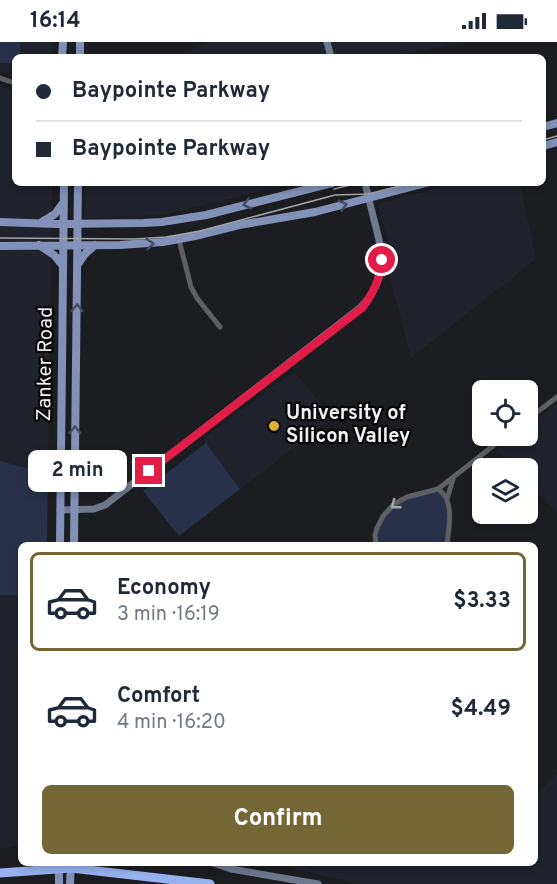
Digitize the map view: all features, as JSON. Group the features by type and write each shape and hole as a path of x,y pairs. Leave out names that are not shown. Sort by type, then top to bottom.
{"highway":[{"path":"0,873 18,865"},
{"path":"0,873 52,866"},
{"path":"83,866 107,873 210,884"}],"main road":[{"name":"Zanker Road","path":"60,542 64,186"},
{"name":"Zanker Road","path":"74,542 78,186"},
{"path":"0,222 143,223 192,218 320,186"},
{"path":"60,510 93,509 105,505 362,308 379,281 382,260 379,237 366,186"},
{"path":"0,246 150,244 179,240 239,225 308,214 415,186"},
{"path":"40,223 55,214 63,203"},
{"path":"78,205 86,215 99,223"},
{"path":"39,245 54,255 63,266"},
{"path":"77,265 95,245"},
{"path":"59,866 60,881"},
{"path":"70,881 74,866"},
{"path":"222,866 318,884"}],"street":[{"path":"179,240 190,287 220,327"},
{"path":"538,411 557,396"},
{"path":"376,542 377,528 383,516 394,504 407,497 438,489 493,446"},
{"path":"447,499 450,484 455,475"},
{"path":"438,489 445,494 448,504 447,542"}],"shaded area":[{"path":"0,42 53,42 52,54 12,54 12,76 0,71"},
{"path":"0,42 20,42 20,54 12,54 12,63 0,63"},
{"path":"210,42 470,42 402,54 180,54"},
{"path":"0,85 12,90 12,186 52,186 47,542 18,542 18,846 0,849"},
{"path":"85,186 283,186 162,215 85,218"},
{"path":"442,186 521,186 536,259 411,358 388,270 389,246 379,208 382,203"},
{"path":"294,371 332,418 240,489 203,439"},
{"path":"557,403 557,513 538,493 538,458 504,458 496,450 501,446 538,446 538,418"},
{"path":"206,443 240,489 179,536 143,491"},
{"path":"0,461 48,474 47,542 18,542 18,595 0,595"},
{"path":"437,491 442,496 447,508 445,542 378,542 378,531 387,512 415,497"},
{"path":"557,774 557,884 358,884 283,866 538,866 538,793"}],"tram line":[{"path":"546,139 557,136"},
{"path":"334,189 346,186"},
{"path":"0,238 135,239 166,237 200,231 335,195 368,194 399,186"}],"place":[{"name":"University of Silicon Valley","path":"274,426"}],"route":[{"path":"149,471 362,308 379,281 382,260"}]}
